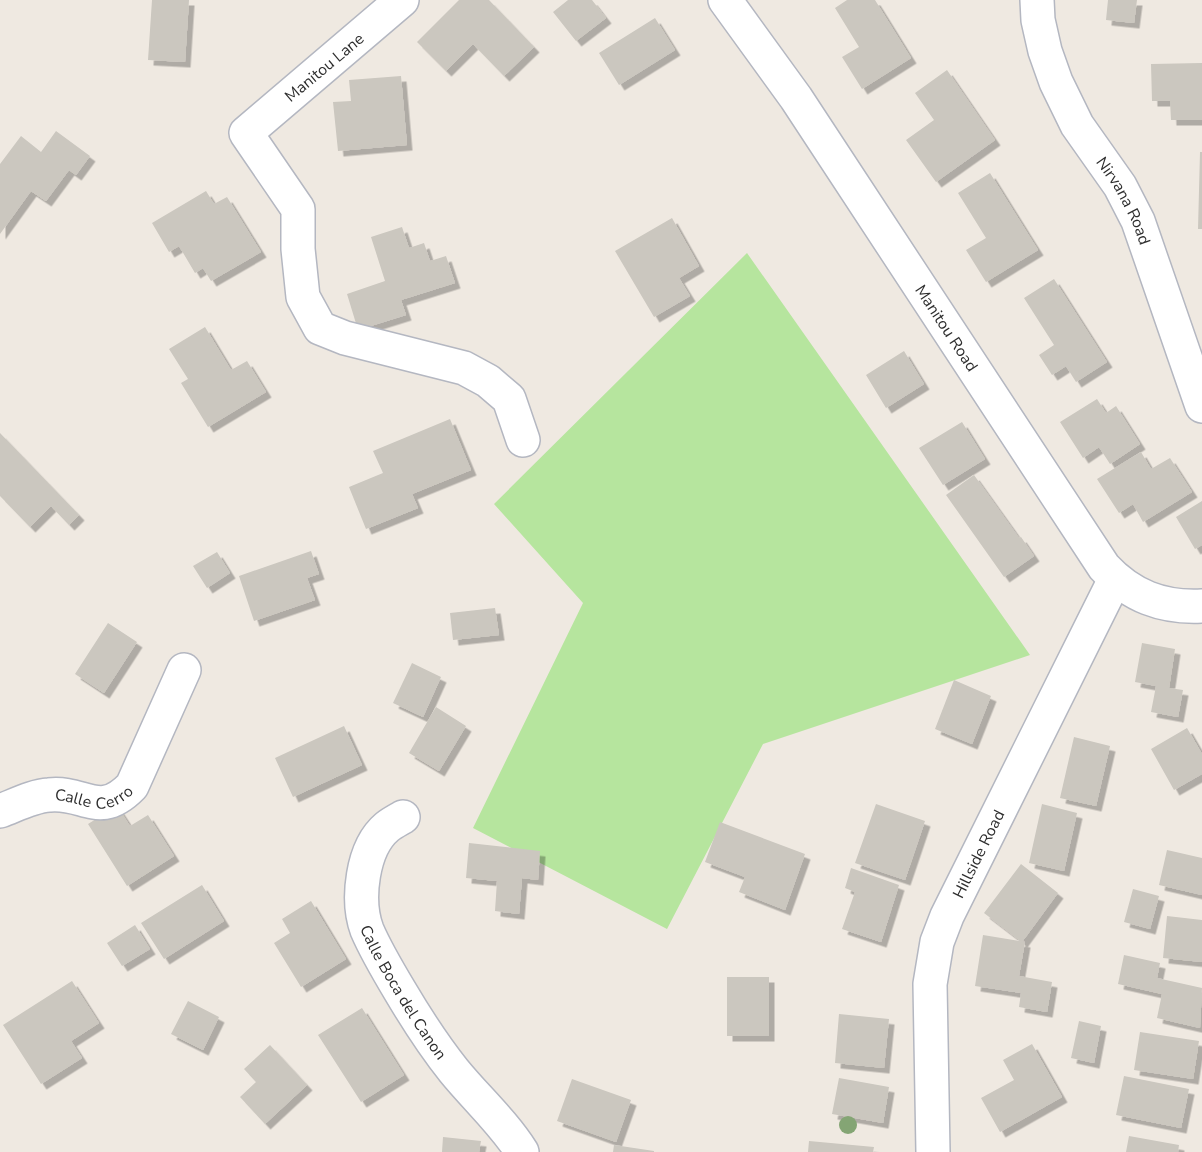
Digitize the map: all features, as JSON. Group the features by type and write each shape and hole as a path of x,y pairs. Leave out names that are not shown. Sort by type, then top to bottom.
{"street":[{"name":"Manitou Lane","path":"402,0 246,133 298,209 298,249 303,297 320,328 345,338 464,368 509,399 523,440"},
{"name":"Manitou Road","path":"725,0 796,98 1104,567 1115,579 1138,595 1154,602 1170,606 1202,606"},
{"name":"Nirvana Road","path":"1037,0 1038,20 1045,51 1056,82 1077,125 1120,186 1138,221 1202,406"},
{"name":"Hillside Road","path":"933,1152 930,984 937,942 947,916 1115,579"},
{"name":"Calle Cerro","path":"0,811 46,795 59,794 98,803 111,801 123,795 132,786 184,670"},
{"name":"Calle Boca del Canon","path":"403,817 387,827 379,837 365,867 362,901 367,928 384,963 416,1018 454,1071 522,1152"}],"green space":[{"path":"747,253 1030,655 763,744 667,929 473,828 583,603 494,504"}],"building":[{"path":"152,0 189,0 185,62 148,60"},
{"path":"459,0 489,0 534,47 504,76 473,44 446,71 417,42"},
{"path":"568,0 592,0 606,18 576,41 553,12"},
{"path":"847,0 875,0 911,58 862,89 842,57 859,47 835,8"},
{"path":"1108,0 1137,0 1134,23 1106,20"},
{"path":"655,18 675,50 619,85 599,53"},
{"path":"1202,63 1202,120 1171,120 1170,101 1152,101 1151,64"},
{"path":"947,70 995,140 936,182 906,140 934,120 915,93"},
{"path":"401,76 407,145 338,151 333,102 351,101 349,80"},
{"path":"56,131 90,156 76,175 69,170 46,201 31,191 0,234 0,164 21,136 41,152"},
{"path":"1200,152 1202,152 1202,229 1198,229"},
{"path":"990,173 1038,250 986,282 966,250 986,238 958,193"},
{"path":"206,191 214,204 227,197 261,252 211,281 203,268 195,273 179,246 169,252 152,223"},
{"path":"672,218 699,266 679,278 690,296 654,317 615,251"},
{"path":"402,227 409,248 424,243 430,261 446,256 455,283 401,300 406,315 358,330 347,294 385,281 371,237"},
{"path":"1054,279 1107,362 1076,382 1066,366 1052,375 1039,355 1054,345 1024,298"},
{"path":"205,327 231,370 247,361 266,392 208,427 181,383 188,379 169,349"},
{"path":"904,351 924,384 886,408 866,375"},
{"path":"1097,399 1106,413 1116,406 1140,444 1110,464 1099,447 1083,458 1060,422"},
{"path":"450,419 471,470 412,494 418,508 366,529 349,487 383,473 373,451"},
{"path":"962,422 985,459 943,485 919,448"},
{"path":"0,433 79,515 69,525 51,506 30,527 0,496"},
{"path":"1141,452 1151,469 1170,458 1192,492 1143,522 1133,504 1119,513 1097,479"},
{"path":"974,475 1034,556 1004,577 946,495"},
{"path":"1202,501 1202,545 1195,549 1176,517"},
{"path":"311,551 319,574 307,578 315,600 254,621 239,576"},
{"path":"217,552 230,573 207,588 193,566"},
{"path":"495,608 499,635 453,640 450,613"},
{"path":"108,623 137,642 104,693 75,674"},
{"path":"1142,643 1175,649 1169,688 1183,690 1178,717 1151,712 1156,686 1135,682"},
{"path":"412,663 441,677 423,717 393,703"},
{"path":"954,680 991,696 972,744 935,729"},
{"path":"436,707 466,726 439,771 409,753"},
{"path":"344,726 362,765 293,797 275,758"},
{"path":"1187,728 1202,754 1202,774 1174,790 1151,749"},
{"path":"1074,737 1110,746 1096,806 1060,798"},
{"path":"876,804 925,821 905,880 855,863"},
{"path":"1042,804 1077,813 1064,871 1029,863"},
{"path":"117,806 130,826 148,815 174,856 127,886 88,824"},
{"path":"720,822 805,854 785,910 739,892 745,877 705,862"},
{"path":"469,843 540,851 538,880 522,878 519,914 495,911 497,881 466,878"},
{"path":"1167,850 1202,858 1202,895 1159,885"},
{"path":"1021,864 1058,893 1022,942 984,913"},
{"path":"851,868 899,885 881,942 842,929 855,892 845,888"},
{"path":"202,885 224,921 164,959 141,923"},
{"path":"1133,889 1159,896 1150,929 1124,922"},
{"path":"311,901 346,959 301,987 274,943 290,933 282,919"},
{"path":"1167,916 1202,920 1202,962 1163,958"},
{"path":"135,925 150,949 122,966 107,943"},
{"path":"983,935 1025,942 1019,976 1052,982 1047,1012 1019,1007 1021,993 975,986"},
{"path":"1124,955 1160,963 1157,978 1202,988 1200,1028 1157,1018 1162,994 1118,984"},
{"path":"727,977 769,977 769,1036 727,1036"},
{"path":"72,981 99,1023 71,1041 82,1058 41,1084 3,1025"},
{"path":"188,1001 219,1017 203,1050 171,1034"},
{"path":"362,1008 404,1075 361,1102 318,1035"},
{"path":"839,1014 889,1019 884,1068 835,1063"},
{"path":"1079,1021 1101,1026 1094,1063 1071,1058"},
{"path":"1140,1032 1199,1041 1193,1079 1134,1070"},
{"path":"1032,1044 1062,1097 1000,1132 981,1098 1014,1080 1003,1060"},
{"path":"270,1045 307,1085 265,1124 240,1097 256,1082 244,1069"},
{"path":"1124,1076 1189,1089 1181,1128 1116,1115"},
{"path":"839,1078 889,1087 883,1123 832,1114"},
{"path":"572,1079 631,1100 616,1142 557,1121"},
{"path":"1129,1136 1179,1145 1178,1152 1126,1152"},
{"path":"443,1137 481,1141 479,1152 442,1152"},
{"path":"809,1141 874,1147 873,1152 808,1152"},
{"path":"614,1145 654,1151 654,1152 613,1152"}]}
